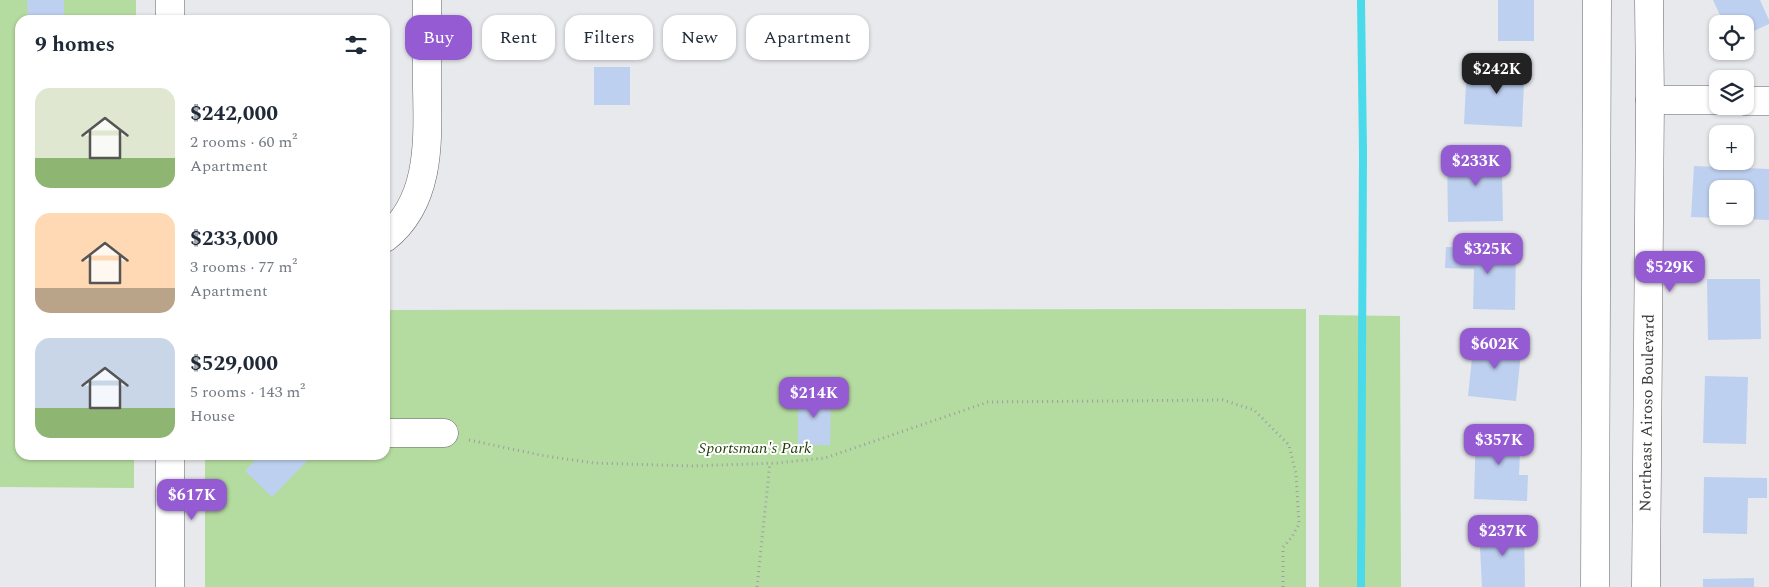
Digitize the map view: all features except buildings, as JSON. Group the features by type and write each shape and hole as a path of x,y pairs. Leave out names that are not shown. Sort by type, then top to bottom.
{"main road":[{"path":"170,0 170,15"},
{"path":"390,234 412,204 423,176 428,148 427,0"},
{"path":"1595,587 1597,0"},
{"name":"Northeast Airoso Boulevard","path":"1646,587 1650,100 1648,0"},
{"path":"1650,100 1709,100"},
{"path":"1754,101 1769,101"},
{"path":"390,433 444,433"},
{"path":"170,460 170,587"}],"path":[{"path":"444,433 496,447 594,463 693,466 770,463 825,458 988,402 1224,400 1254,410 1289,445 1296,474 1299,524 1292,537 1283,547 1282,587"},
{"path":"757,587 770,463"}],"green space":[{"path":"0,0 136,0 136,15 15,15 15,460 134,460 134,488 0,487"},
{"name":"Sportsman's Park","path":"1306,309 1306,587 205,587 205,460 390,460 390,310"},
{"path":"1319,315 1400,316 1401,587 1319,587"}],"waterway":[{"path":"1361,0 1363,153 1361,587"}]}
